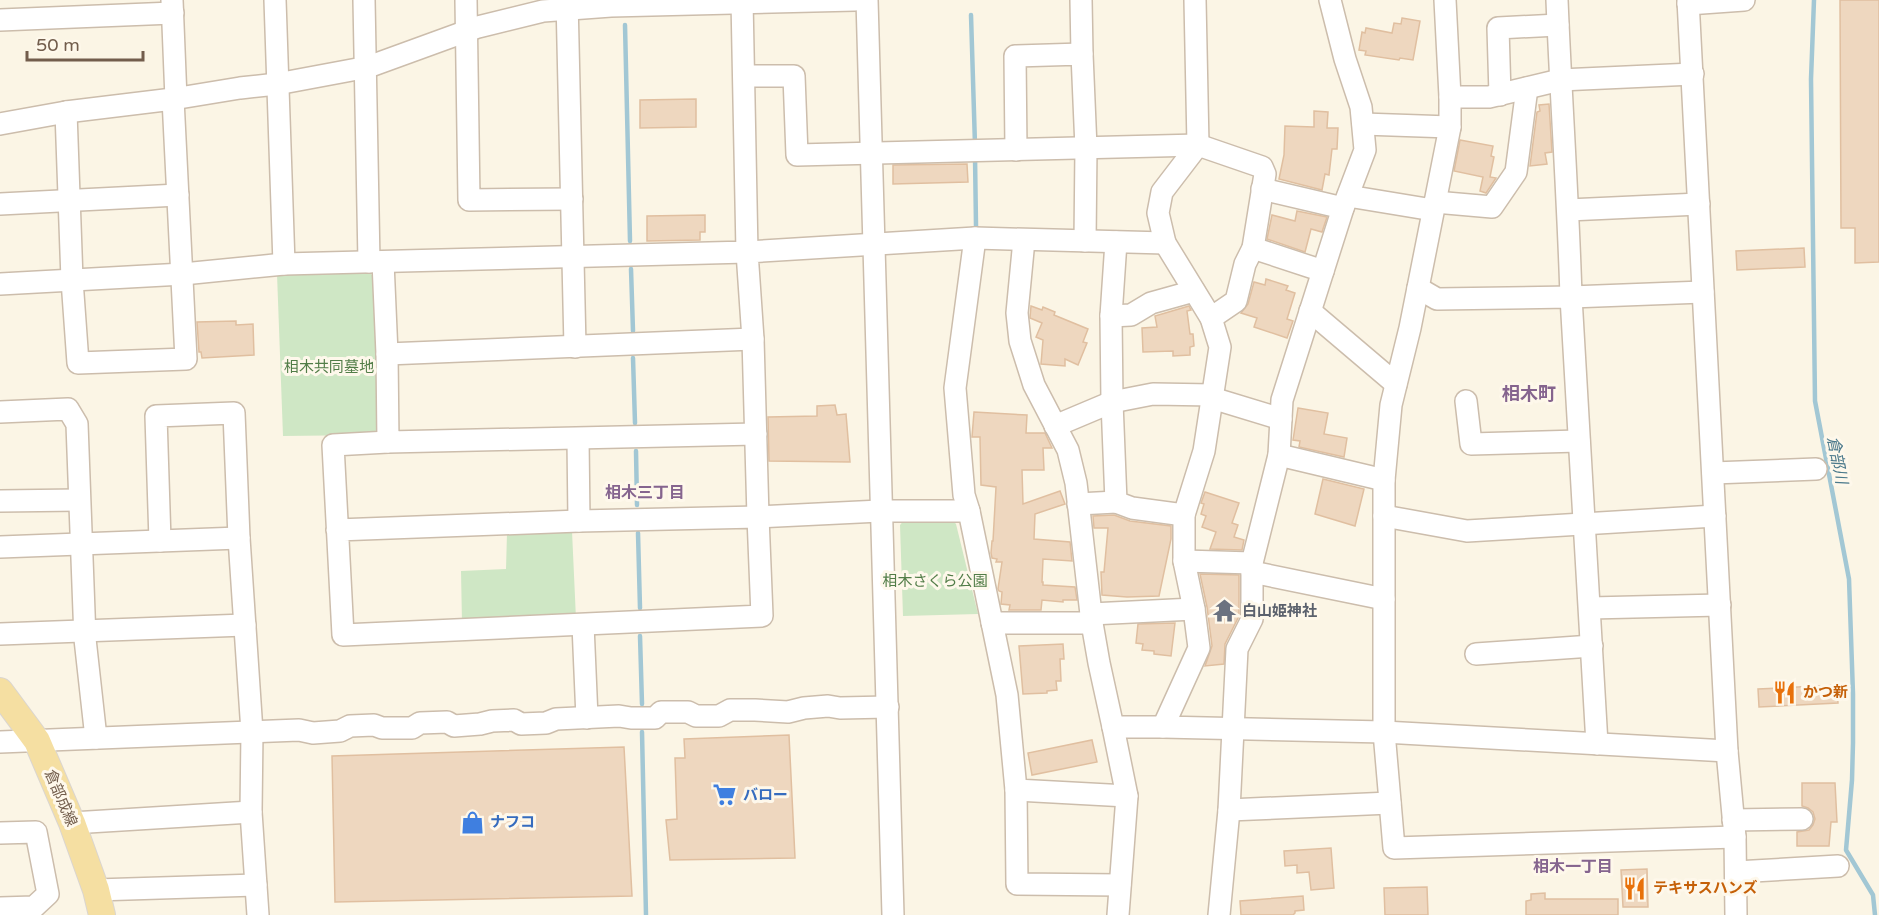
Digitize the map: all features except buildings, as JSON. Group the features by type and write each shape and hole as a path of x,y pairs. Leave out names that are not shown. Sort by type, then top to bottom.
{"main road":[{"name":"倉部成線","path":"0,691 37,741 72,823 96,890 102,915"}],"street":[{"path":"274,0 284,264"},
{"path":"364,0 365,67 376,262 387,354 388,442"},
{"path":"466,0 469,200 572,199"},
{"path":"0,124 66,112 277,84 365,67 466,32 567,5 855,0"},
{"path":"867,0 893,915"},
{"path":"1081,0 1086,148 1085,241"},
{"path":"1163,727 1198,648 1194,609 1184,561 1184,515 1204,451 1221,348 1211,318 1165,243 1158,213 1162,192 1197,145 1195,0"},
{"path":"1219,915 1229,810 1238,649 1252,619 1252,567 1279,455 1282,400 1345,202 1365,150 1361,107 1345,59 1330,0"},
{"path":"1445,0 1450,127 1418,288 1391,405 1384,480 1384,732 1394,848 1734,828 1802,819"},
{"path":"1557,0 1564,168 1597,744"},
{"path":"1737,915 1688,2 1744,0"},
{"path":"742,2 747,252 753,339 762,616 343,635 333,446 388,442 756,434"},
{"path":"567,5 575,347"},
{"path":"0,20 58,9 172,7 186,359 78,363 72,280 66,112"},
{"path":"1500,95 1498,28 1558,25"},
{"path":"1016,150 1015,56 1082,54"},
{"path":"1450,97 1489,97 1560,80 1693,74"},
{"path":"744,76 794,76 797,155 1197,145 1262,167 1265,174 1253,249 1245,264 1236,301 1211,318"},
{"path":"1262,189 1345,202 1492,207 1516,172 1527,88"},
{"path":"1363,124 1450,127"},
{"path":"0,204 178,195"},
{"path":"1568,210 1700,204"},
{"path":"0,284 183,274 284,264 747,252 975,238 1165,243"},
{"path":"975,238 955,387 964,495 1007,694 1016,790 1017,884 1120,885"},
{"path":"1024,240 1017,313 1020,341 1034,385 1068,450 1076,483 1099,663 1126,796 1118,915"},
{"path":"1116,242 1111,316 1116,502"},
{"path":"1253,249 1323,271"},
{"path":"1418,288 1437,299 1703,292"},
{"path":"1111,316 1131,315 1151,303 1194,291"},
{"path":"1310,311 1396,384"},
{"path":"387,354 753,339"},
{"path":"1056,426 1112,402 1153,394 1213,396 1281,419"},
{"path":"1466,401 1471,444 1579,441"},
{"path":"0,412 68,409 77,424 84,630 96,738"},
{"path":"160,541 156,417 234,413 239,538 252,732 251,812 258,915"},
{"path":"578,439 579,521"},
{"path":"1279,455 1384,480"},
{"path":"1713,473 1816,469"},
{"path":"0,501 79,500"},
{"path":"1078,504 1116,502 1132,508 1184,515"},
{"path":"337,530 880,511 969,511"},
{"path":"1384,516 1467,531 1715,516"},
{"path":"0,547 239,538"},
{"path":"1184,561 1252,567 1384,599"},
{"path":"1590,608 1720,605"},
{"path":"992,623 1092,619 1194,609"},
{"path":"0,634 245,625"},
{"path":"583,625 587,718"},
{"path":"1476,654 1592,646"},
{"path":"0,742 299,730 313,733 340,731 350,726 412,728 420,723 447,722 454,726 514,720 521,724 546,723 556,719 619,716 655,718 661,712 688,712 696,716 719,716 730,710 788,712 828,706 888,707"},
{"path":"1113,727 1384,732 1727,752"},
{"path":"1016,790 1126,796"},
{"path":"1229,810 1390,803"},
{"path":"72,823 251,812"},
{"path":"0,833 36,831 48,894 34,907 0,908"},
{"path":"1736,872 1838,866"},
{"path":"96,890 256,885"}],"green space":[{"name":"相木共同墓地","path":"370,273 376,279 379,428 370,435 283,436 277,274"},
{"name":"相木さくら公園","path":"950,517 956,524 978,614 903,616 900,525 906,518"},
{"path":"572,531 576,619 462,623 461,571 506,569 507,533"}],"waterway":[{"name":"倉部川","path":"1814,0 1811,79 1815,401 1849,579 1853,743 1846,850 1873,895 1875,915"},
{"path":"971,15 975,145"},
{"path":"625,25 630,241"},
{"path":"975,156 976,226"},
{"path":"631,269 633,331"},
{"path":"633,358 635,423"},
{"path":"636,451 637,505"},
{"path":"638,533 640,608"},
{"path":"640,636 642,704"},
{"path":"642,732 646,915"}],"place":[{"name":"白山姫神社","path":"1224,611"},
{"name":"かつ新","path":"1785,692"},
{"name":"バロー","path":"725,795"},
{"name":"ナフコ","path":"472,822"},
{"name":"テキサスハンズ","path":"1635,888"}],"district":[{"name":"相木町","path":"1529,394"},
{"name":"相木三丁目","path":"645,492"},
{"name":"相木一丁目","path":"1573,866"}]}
